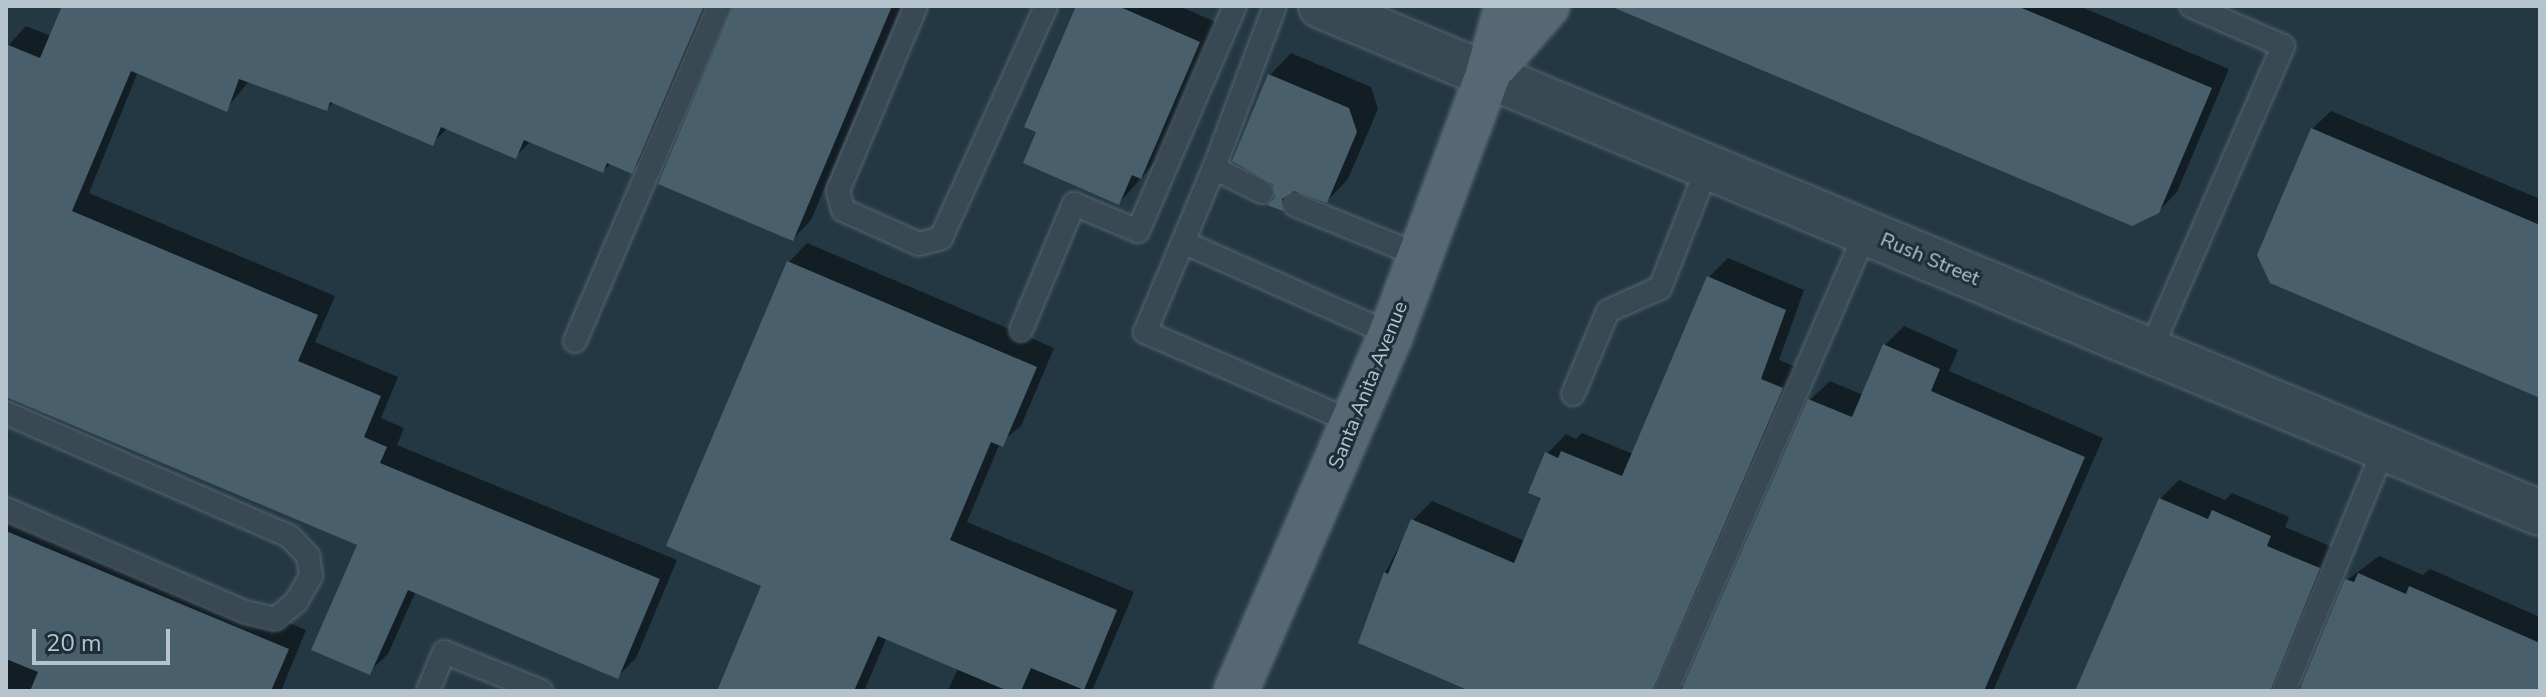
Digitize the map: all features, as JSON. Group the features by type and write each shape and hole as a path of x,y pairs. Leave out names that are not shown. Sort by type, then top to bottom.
{"main road":[{"name":"Santa Anita Avenue","path":"1236,691 1355,423 1391,334 1488,74 1507,6"},
{"name":"Santa Anita Avenue","path":"1488,74 1547,6"}],"street":[{"name":"Rush Street","path":"1321,6 2540,513"}],"lane":[{"path":"575,341 719,6"},
{"path":"916,6 838,191 843,210 919,244 941,238 1046,6"},
{"path":"1021,330 1074,204 1138,231 1235,6"},
{"path":"1275,6 1214,168 1145,332 1355,423"},
{"path":"2150,351 2283,46 2191,6"},
{"path":"1573,394 1608,311 1660,288 1708,166"},
{"path":"1214,168 1262,192"},
{"path":"1295,205 1418,255"},
{"path":"1666,691 1866,232"},
{"path":"1183,242 1391,334"},
{"path":"6,413 289,536 308,556 311,576 296,602 275,619 245,612 6,509"},
{"path":"2284,691 2384,448"},
{"path":"428,691 444,652 541,691"}],"building":[{"path":"62,6 704,6 632,174 607,163 603,173 524,140 516,159 441,127 433,146 330,102 327,111 239,79 227,112 131,71 72,211 318,315 298,361 381,396 364,437 387,447 380,463 660,579 618,679 408,590 370,675 311,650 357,545 6,397 6,44 40,58"},
{"path":"733,6 892,6 793,241 658,184"},
{"path":"1076,6 1118,6 1200,42 1141,179 1132,175 1119,205 1023,163 1036,132 1024,127"},
{"path":"1610,6 2017,6 2212,88 2159,213 2132,226"},
{"path":"1268,74 1349,108 1357,132 1327,203 1294,191 1282,199 1283,211 1267,205 1275,198 1273,184 1232,161"},
{"path":"2311,128 2540,225 2540,398 2270,283 2257,255"},
{"path":"787,261 1037,367 1003,447 991,442 950,540 1117,610 1084,690 1031,668 1021,691 1008,691 878,636 854,691 717,691 761,586 666,546"},
{"path":"1707,276 1786,310 1761,379 1783,388 1652,691 1470,691 1358,643 1384,572 1388,574 1411,519 1514,563 1541,498 1528,493 1545,452 1558,458 1561,451 1622,476"},
{"path":"1883,344 1940,369 1931,391 2085,457 1984,691 1681,691 1808,399 1852,417"},
{"path":"2159,498 2208,519 2212,510 2271,536 2267,546 2320,568 2270,691 2075,691"},
{"path":"6,531 289,649 271,691 30,691 38,672 6,659"},
{"path":"2358,573 2406,594 2409,586 2540,643 2540,691 2299,691 2345,579 2354,582"}]}
